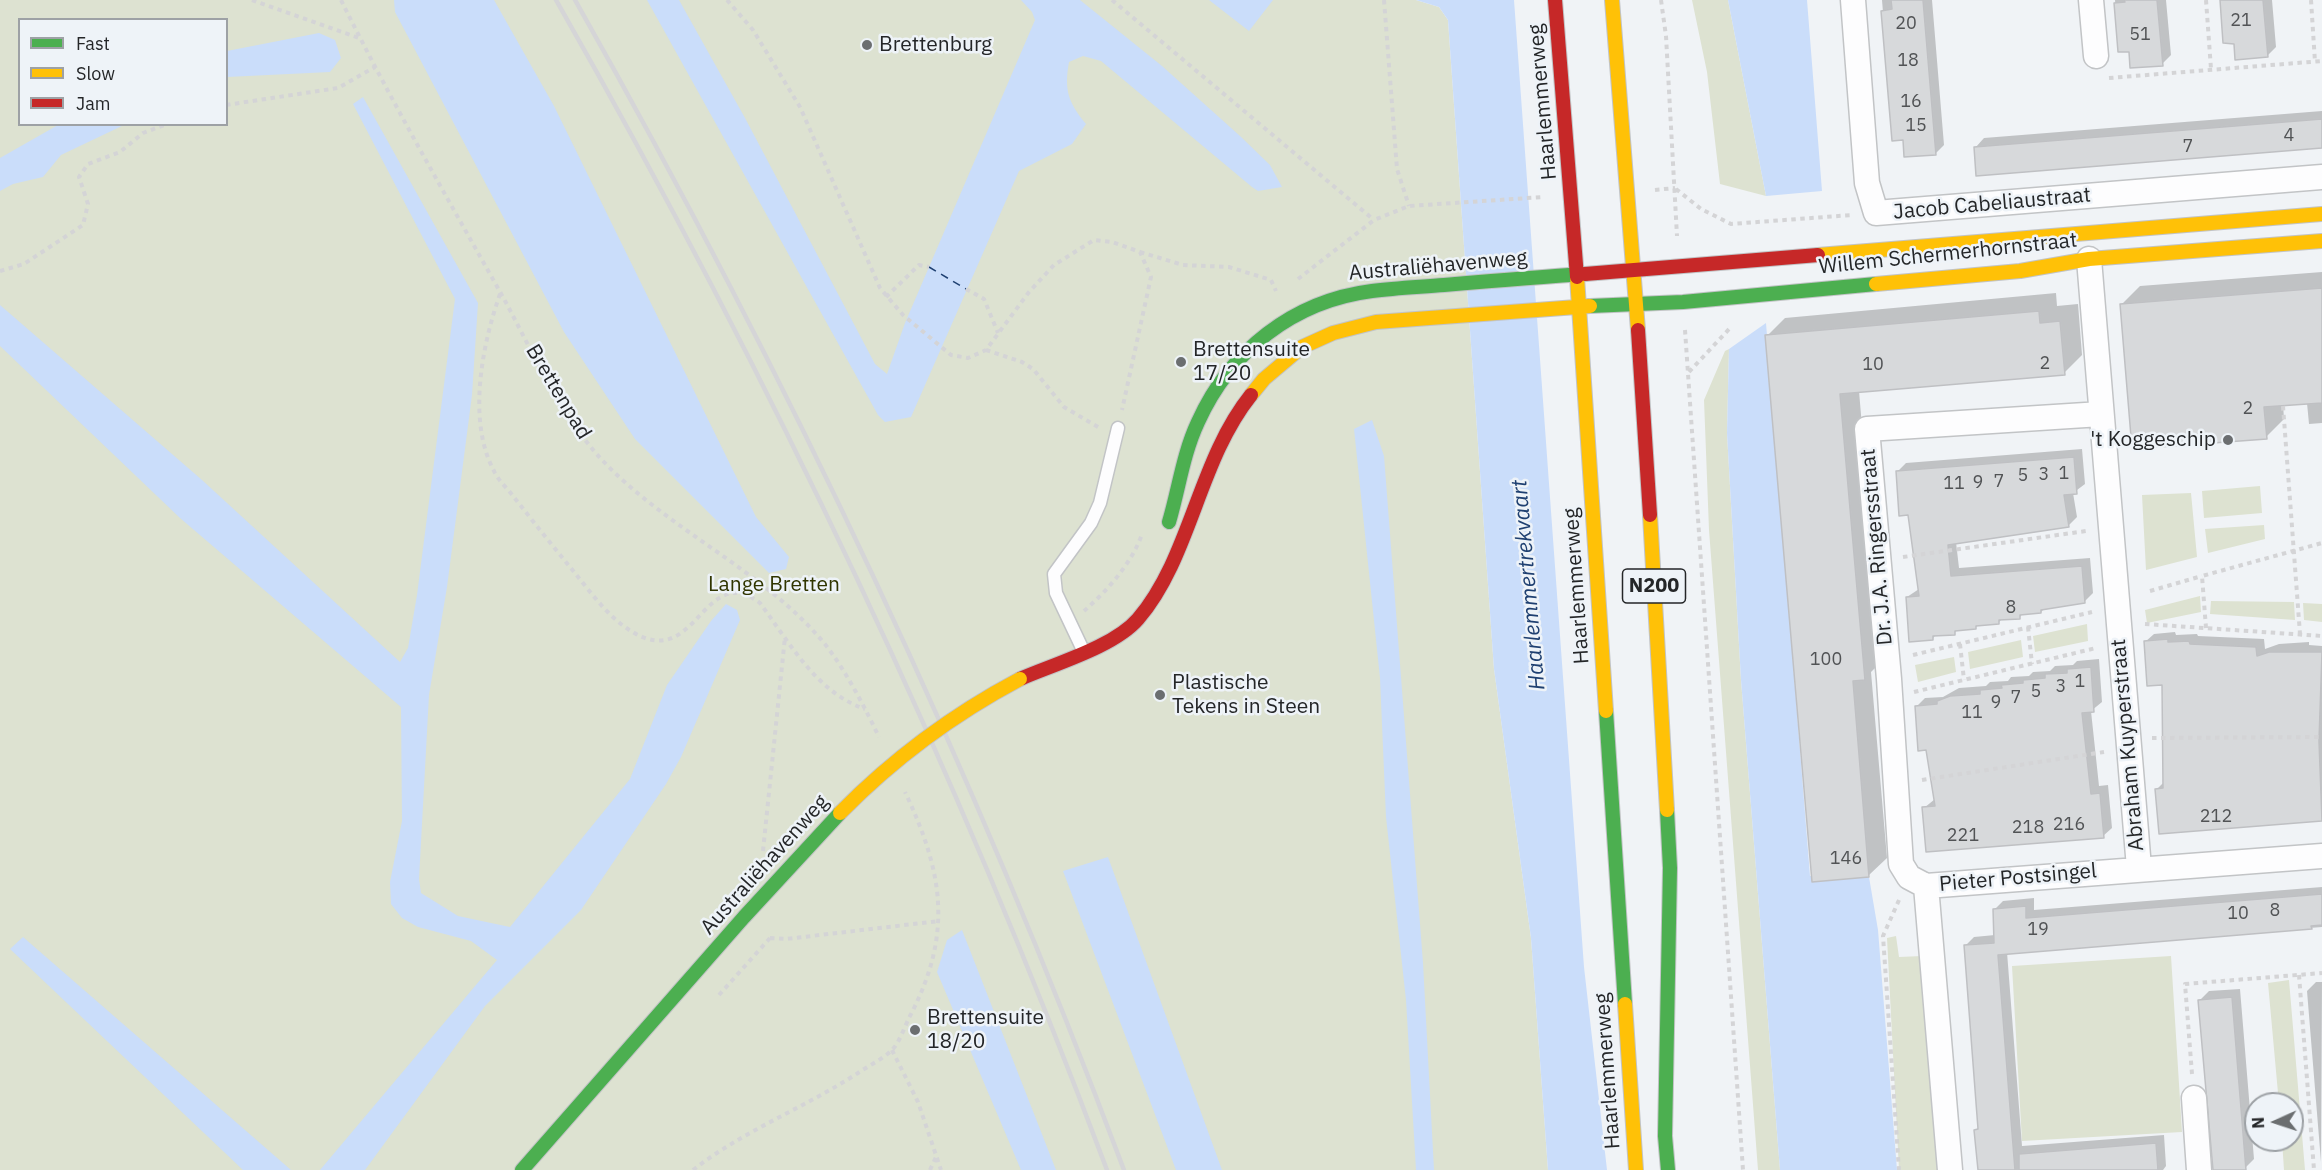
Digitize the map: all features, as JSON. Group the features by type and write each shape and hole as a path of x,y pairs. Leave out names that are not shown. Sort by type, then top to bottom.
{"street":[{"name":"Haarlemmerweg","path":"1555,0 1577,274 1636,1170"},
{"name":"N200","path":"1612,0 1637,304 1670,868 1665,1136 1668,1170"},
{"name":"Jacob Cabeliaustraat","path":"1853,0 1867,183 1876,213 2322,177"},
{"path":"2091,0 2096,56"},
{"name":"Willem Schermerhornstraat","path":"1634,270 2322,214"},
{"name":"Willem Schermerhornstraat","path":"1579,307 1683,302 2020,272 2089,260 2322,241"},
{"name":"Abraham Kuyperstraat","path":"2089,260 2110,530 2107,624 2128,744 2139,868"},
{"name":"Australiëhavenweg","path":"1165,536 1185,457 1202,412 1222,376 1244,352 1279,324 1316,303 1370,291 1634,270"},
{"name":"Australiëhavenweg","path":"522,1170 744,917 873,779 914,743 956,714 1020,680 1122,633 1137,620 1153,599 1182,542 1218,448 1240,409 1264,378 1302,347 1333,333 1376,322 1579,307"},
{"name":"Dr. J.A. Ringersstraat","path":"1918,881 1900,864 1895,782 1900,677 1878,559 1867,429 2101,414"},
{"name":"Australiëhavenweg","path":"1086,650 1111,621"},
{"name":"Pieter Postsingel","path":"1950,1170 1918,881 2322,856"},
{"path":"2194,1098 2199,1170"}],"lane":[{"path":"1086,650 1056,593 1054,574 1091,523 1100,503 1118,433"}],"path":[{"path":"252,0 360,38"},
{"name":"Brettenpad","path":"341,0 375,67 570,417 603,461 639,495 786,605 827,647 866,710 880,739"},
{"path":"727,0 753,30 800,107 846,214 886,297 903,315 951,355 968,357 986,350 1029,292 1054,266 1094,240 1112,242 1183,265 1229,267 1271,280 1278,294 1287,288"},
{"path":"1112,0 1374,220"},
{"path":"1383,0 1397,170 1409,206"},
{"path":"1661,0 1666,36 1675,188 1701,209 1731,224 1876,213"},
{"path":"2206,0 2211,69"},
{"path":"2311,0 2315,62"},
{"path":"2096,56 2098,79 2322,61"},
{"path":"228,105 338,88 375,67"},
{"path":"0,272 24,264 83,225 88,204 79,177 88,164 120,152 143,133 162,126"},
{"name":"Australiëhavenweg","path":"1296,281 1374,220 1409,206 1532,198"},
{"path":"986,350 1022,362 1033,369 1064,407 1118,433 1151,277 1140,252"},
{"path":"886,297 919,265 929,267"},
{"path":"966,289 984,299 999,333"},
{"path":"500,293 481,365 481,428 493,471 530,518 623,626 646,638 661,641 684,633 717,597 734,592 748,594 760,603 824,685 839,698 866,710"},
{"path":"1683,302 1743,1170"},
{"path":"2283,406 2300,634"},
{"path":"1878,559 2080,531 2110,530"},
{"path":"2150,591 2322,543"},
{"path":"2202,576 2206,628"},
{"name":"Abraham Kuyperstraat","path":"2096,611 2107,624 2098,648 1912,693 1900,677 1910,656 2096,611"},
{"path":"2107,624 2322,636"},
{"path":"2028,627 2032,664"},
{"path":"763,855 785,637"},
{"path":"1960,644 1964,680"},
{"path":"1895,782 2128,744 2322,737"},
{"path":"693,1170 718,1150 812,1101 892,1050 923,990 934,957 939,921 933,861 903,789"},
{"path":"1899,1170 1883,936 1918,881"},
{"path":"770,938 821,935 939,921"},
{"path":"2194,1098 2185,984 2322,974"},
{"path":"2299,975 2314,1170"},
{"path":"892,1050 918,1102 941,1170"},
{"path":"930,1170 936,1156"}],"green space":[{"name":"Lange Bretten","path":"0,0 1416,0 1439,7 1448,20 1494,669 1531,938 1548,1170 0,1170"},
{"path":"1692,0 1728,0 1766,196 1720,184 1707,72"},
{"path":"1729,349 1727,433 1741,680 1780,1170 1758,1170 1709,530 1704,400 1725,351"},
{"path":"2260,486 2262,513 2204,518 2202,491"},
{"path":"2191,493 2197,557 2146,570 2142,495"},
{"path":"2264,525 2265,539 2208,553 2205,529"},
{"path":"2200,596 2201,612 2147,623 2145,610"},
{"path":"2211,601 2294,602 2295,620 2210,614"},
{"path":"2303,603 2322,604 2322,622 2304,620"},
{"path":"2087,624 2088,641 2035,652 2033,636"},
{"path":"2021,640 2023,657 1970,669 1968,652"},
{"path":"1954,657 1956,672 1918,682 1915,665"},
{"path":"1896,936 1899,957 1922,956 1939,1170 1899,1170 1887,938"},
{"path":"2171,956 2182,1132 2022,1141 2012,966"},
{"path":"2289,980 2298,1092 2278,1092 2268,983"},
{"path":"2283,1152 2303,1152 2305,1170 2284,1170"}],"water":[{"path":"394,0 494,0 554,106 756,517 789,557 786,569 769,573 635,439 564,332 395,12"},
{"path":"647,0 679,0 745,118 875,364 887,374 905,323 1035,20 1032,12 1021,0 1080,0 1162,66 1240,136 1270,165 1282,187 1258,191 1252,187 1101,61 1083,56 1069,62 1067,88 1071,102 1086,124 1072,144 1019,171 911,417 885,422 878,415"},
{"path":"1209,0 1273,0 1249,31"},
{"name":"Haarlemmertrekvaart","path":"1416,0 1514,0 1584,967 1607,1170 1548,1170 1531,938 1494,669 1448,20 1439,7"},
{"path":"1728,0 1807,0 1822,191 1766,196"},
{"path":"319,33 335,40 341,58 330,72 228,77 228,51"},
{"path":"363,97 478,303 472,395 447,587 429,695 419,879 421,893 458,916 510,927 630,779 667,685 711,621 726,604 737,610 740,620 681,757 666,784 581,910 485,1006 365,1170 320,1170 497,960 471,941 418,927 402,918 391,904 390,882 402,821 401,707 180,518 0,346 0,305 202,480 400,662 408,648 417,595 455,299 353,104"},
{"path":"56,126 122,126 61,155 43,177 13,184 0,191 0,158"},
{"path":"1766,323 1810,876 1869,877 1878,930 1897,1170 1780,1170 1741,680 1727,433 1729,349"},
{"path":"1372,420 1384,456 1423,963 1434,1170 1416,1170 1406,1000 1386,817 1380,678 1354,429"},
{"path":"1108,857 1222,1170 1176,1170 1063,871"},
{"path":"962,930 1056,1170 1021,1170 937,972 947,940"},
{"path":"23,937 291,1170 243,1170 10,949"}],"building":[{"path":"1891,0 1923,0 1936,155 1904,157 1903,140 1892,141 1881,11 1892,9"},
{"path":"2124,0 2157,0 2163,66 2130,68 2129,52 2118,52 2114,3 2125,2"},
{"path":"2220,0 2263,0 2268,57 2235,60 2234,44 2223,43"},
{"path":"2322,119 2322,148 1976,176 1974,147"},
{"path":"2322,288 2322,403 2264,407 2267,439 2132,449 2120,304"},
{"path":"2039,311 2040,323 2060,321 2065,375 1840,394 1865,680 1853,681 1869,877 1812,882 1765,335"},
{"path":"2074,457 2077,494 2064,495 2069,527 1948,545 1951,576 2082,566 2085,603 2041,610 2041,613 2020,615 2020,619 1999,620 1999,624 1955,631 1955,635 1933,636 1933,640 1909,642 1906,597 1919,596 1908,515 1899,516 1896,471"},
{"path":"2168,639 2168,642 2189,641 2190,644 2256,647 2257,656 2269,652 2322,652 2319,741 2322,821 2159,834 2155,789 2163,788 2162,685 2147,686 2144,641"},
{"path":"2091,667 2094,712 2082,713 2091,794 2100,793 2104,838 1926,852 1922,807 1935,806 1926,750 1918,751 1915,706 1937,704 1937,701 1950,696 1980,694 1980,690 2002,688 2001,685 2023,683 2023,680 2045,678 2045,674 2067,673 2067,669"},
{"path":"2322,894 2322,925 2311,926 2312,929 1998,955 2015,1170 1978,1170 1974,1130 1978,1129 1964,945 1994,943 1993,909 2026,906 2026,918"},
{"path":"2232,997 2246,1170 2213,1170 2198,1000"},
{"path":"2156,1143 2158,1170 2019,1170 2019,1154"}],"ferry route":[{"path":"929,267 966,289"}],"railway":[{"path":"556,0 711,284 855,574 987,869 1107,1170"},
{"path":"575,0 654,142 729,285 872,574 940,721 1004,870 1066,1019 1124,1170"}],"traffic: fast":[{"path":"1169,522 1189,446 1211,396 1246,352 1291,318 1316,306 1372,291 1585,274"},
{"path":"1590,306 1683,302 1876,284"},
{"path":"1606,711 1625,1004"},
{"path":"1667,810 1670,868 1665,1136 1668,1170"},
{"path":"522,1170 744,917 840,813"}],"traffic: slow":[{"path":"1612,0 1638,330"},
{"path":"1818,255 2322,214"},
{"path":"1876,284 2020,271 2089,259 2322,241"},
{"path":"1577,277 1606,711"},
{"path":"1251,395 1264,379 1302,347 1333,333 1376,322 1590,306"},
{"path":"1650,515 1667,810"},
{"path":"840,813 881,774 925,739 971,707 1020,679"},
{"path":"1625,1004 1636,1170"}],"traffic: jam":[{"path":"1555,0 1577,277"},
{"path":"1585,274 1818,255"},
{"path":"1638,330 1650,515"},
{"path":"1020,679 1099,646 1114,638 1138,619 1156,594 1171,567 1218,449 1233,421 1251,395"}],"place":[{"name":"Brettenburg","path":"867,45"},
{"name":"Brettensuite 17/20","path":"1181,362"},
{"name":"'t Koggeschip","path":"2228,440"},
{"name":"Plastische Tekens in Steen","path":"1160,695"},
{"name":"Brettensuite 18/20","path":"915,1030"}]}
